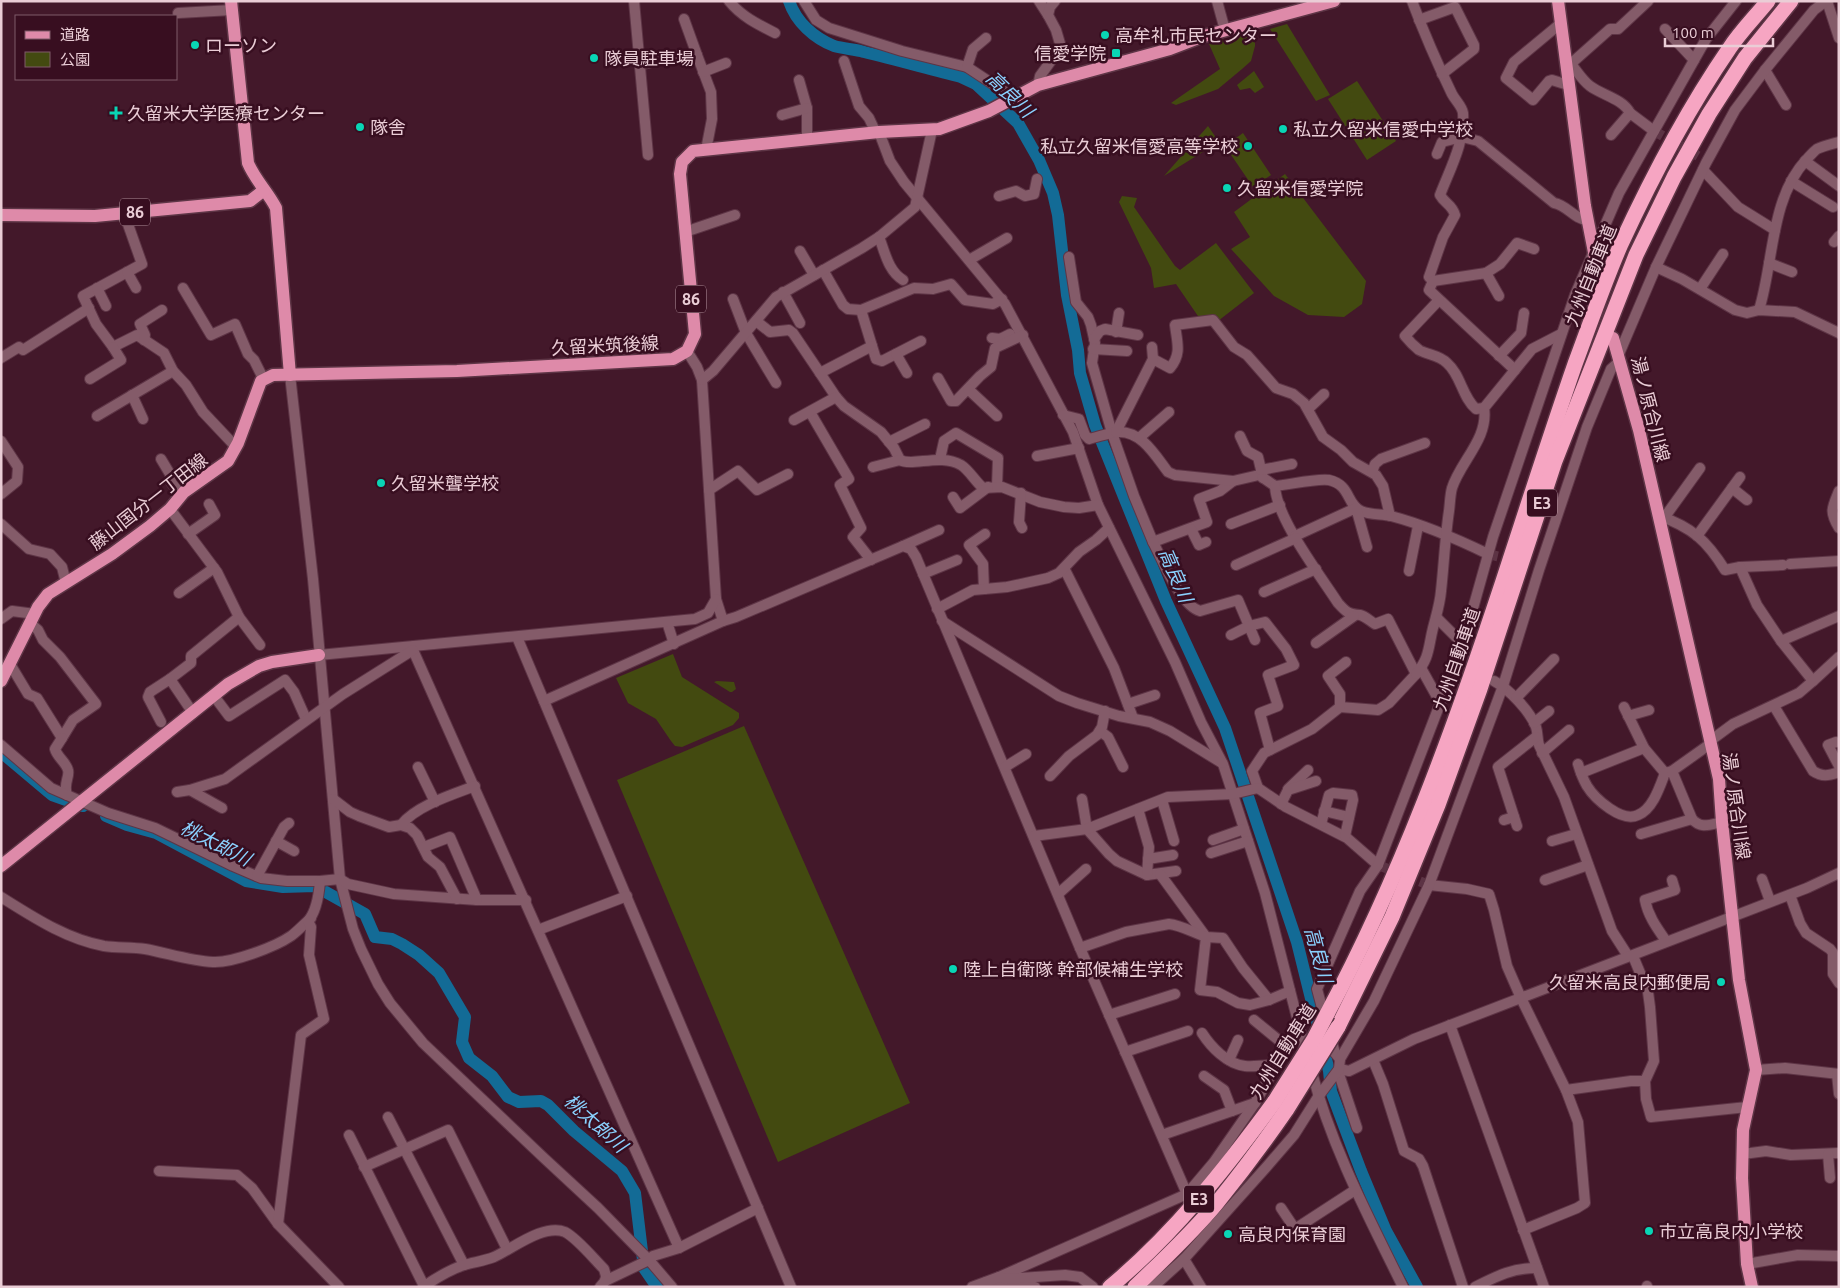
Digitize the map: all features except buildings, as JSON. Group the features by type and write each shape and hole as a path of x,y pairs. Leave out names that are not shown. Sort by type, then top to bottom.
{"highway":[{"name":"九州自動車道","path":"1134,1287 1168,1256 1214,1206 1255,1155 1379,910 1426,799 1468,684 1550,436 1593,315 1621,246 1659,168 1695,102 1730,47 1768,1"},
{"name":"九州自動車道","path":"1110,1287 1156,1245 1202,1196 1244,1143 1281,1105 1338,1028 1392,917 1438,805 1480,689 1556,461 1636,254 1674,177 1709,114 1745,58 1791,1"}],"main road":[{"name":"86","path":"687,351 694,334 680,174 682,162 693,151 878,132 939,129 991,110 1038,85 1127,62 1225,30 1334,1"},
{"path":"1558,1 1569,66 1568,85 1588,220 1598,273"},
{"path":"231,5 248,163 258,183 276,208 290,375 273,375 264,380"},
{"name":"86","path":"1,215 95,216 250,201 264,190"},
{"name":"湯ノ原合川線","path":"1613,338 1620,358 1661,517 1719,779 1739,980 1756,1070 1743,1130 1742,1178 1747,1264 1752,1287"},
{"name":"久留米筑後線","path":"290,375 457,371 663,359 673,358 687,351"},
{"name":"藤山国分一丁田線","path":"4,672 32,618 48,594 112,554 150,526 170,509 181,495 228,461 236,447 261,381 264,380"},
{"path":"1,866 228,684 259,666 272,662 319,655"}],"street":[{"path":"634,1 648,155"},
{"path":"728,1 753,22 774,33"},
{"path":"804,1 816,20 829,28 902,52 967,67 1014,98"},
{"path":"1038,85 1040,76 1061,47 1056,30 1039,1"},
{"path":"1048,15 1050,7 1056,1"},
{"path":"1217,1 1225,30"},
{"path":"1412,1 1442,74 1454,99 1462,110 1462,137 1440,194 1443,201 1453,207 1455,215 1443,237 1429,277 1433,281"},
{"path":"1648,1 1618,29 1610,29 1569,66 1592,87 1627,107 1630,113 1654,131"},
{"path":"1357,1128 1316,989 1360,891 1378,865 1463,644 1488,554 1575,295 1619,193 1706,39 1736,1"},
{"path":"1152,1287 1184,1259 1294,1135 1338,1068 1374,1002 1429,885 1498,683 1535,567 1587,427 1611,369 1620,358 1656,268 1702,163 1735,110 1764,70 1814,10 1827,1 1839,38"},
{"path":"178,13 231,5"},
{"path":"1419,20 1454,7 1474,44 1474,49 1442,74"},
{"path":"684,19 711,92 712,119 706,150"},
{"path":"1561,23 1514,62 1506,78 1534,100 1552,80 1568,85"},
{"path":"1665,29 1694,60"},
{"path":"967,67 973,49 986,38"},
{"path":"640,65 675,56 697,55"},
{"path":"844,61 859,106 878,132 890,161 918,199 1002,299 1073,432 1098,505 1175,662 1235,794 1244,830 1265,893 1318,1097 1355,1190 1403,1287"},
{"path":"704,72 726,63"},
{"path":"1764,70 1786,105"},
{"path":"799,80 807,108 807,140"},
{"path":"782,114 807,108"},
{"path":"1611,135 1630,113"},
{"path":"702,380 713,371 776,297 879,237 915,207 932,130"},
{"path":"1437,154 1442,142 1462,137 1478,141 1554,203 1560,204 1582,220 1588,220"},
{"path":"1759,310 1766,288 1775,230 1783,198 1791,181 1805,161 1816,150 1839,142"},
{"path":"1805,161 1839,186"},
{"path":"1702,163 1738,207 1775,230"},
{"path":"999,196 1016,191 1025,196 1034,194 1037,179"},
{"path":"1791,181 1833,207"},
{"path":"90,379 121,360 96,324 83,296 142,264 124,213"},
{"path":"685,232 735,216"},
{"path":"879,237 892,270 896,276 903,280"},
{"path":"969,260 1007,238"},
{"path":"1433,281 1486,273 1500,264 1517,243 1534,250"},
{"path":"800,250 848,309 861,310 914,288 934,289 951,284 965,300 993,304 1002,299"},
{"path":"1700,289 1723,254"},
{"path":"1069,256 1076,302 1088,317 1094,344 1092,363 1112,433 1131,488 1153,542 1176,587 1190,606 1200,611 1238,600 1254,640"},
{"path":"1769,263 1792,272"},
{"path":"1656,268 1700,289 1735,310 1747,313 1759,310 1795,312 1839,333"},
{"path":"126,272 136,288"},
{"path":"1486,273 1500,296"},
{"path":"1433,281 1429,290 1515,370"},
{"path":"97,288 106,306"},
{"path":"183,288 210,335 235,324 248,354 254,360 264,380"},
{"path":"783,292 800,323"},
{"path":"733,299 746,332 776,383"},
{"path":"1439,300 1405,336 1418,349 1448,363 1454,371 1469,403 1476,409 1484,408 1532,349 1561,334"},
{"path":"1,358 19,347 23,350 88,308"},
{"path":"144,340 145,335 140,324 162,310"},
{"path":"861,310 876,359 882,361 921,341"},
{"path":"1116,332 1119,313"},
{"path":"1499,356 1521,332 1524,313"},
{"path":"1153,359 1170,368 1177,360 1178,354 1175,325 1213,320 1234,347 1247,355 1276,388 1293,394 1304,403 1322,437 1341,450 1353,462 1372,472 1383,486 1390,516"},
{"path":"756,321 770,332 789,330 793,333 836,397 844,406 881,432 894,448 900,460 905,463 940,460 962,466 982,488 1002,487 1040,502 1064,507 1079,508 1098,505"},
{"path":"1094,344 1100,331 1105,329 1138,335"},
{"path":"992,338 1000,339 1021,332"},
{"path":"938,378 951,401 956,401 991,367 994,348 1021,332"},
{"path":"113,347 137,335 164,353 174,371 204,412 236,447"},
{"path":"1094,344 1127,351"},
{"path":"820,373 872,346"},
{"path":"1112,433 1153,359 1152,347"},
{"path":"687,351 697,367 702,380 716,598 723,621"},
{"path":"896,354 907,373"},
{"path":"97,416 174,371"},
{"path":"290,375 300,451 340,879 353,929 361,949 378,984 422,1043 598,1208 649,1260 672,1287"},
{"path":"968,389 997,416"},
{"path":"1308,409 1324,394"},
{"path":"132,395 143,418"},
{"path":"794,420 836,397"},
{"path":"1378,865 1345,836 1281,804 1256,788 1252,771 1264,753 1312,729 1340,707 1378,710 1389,702 1418,671 1429,654 1441,591 1445,534 1452,488 1478,440 1485,414 1484,408"},
{"path":"810,412 849,479 840,485 860,528 853,537 871,560"},
{"path":"1139,438 1168,412"},
{"path":"1063,415 1079,419 1085,435 1089,439 1112,433 1127,432 1139,438 1168,472 1175,475 1234,481 1292,464"},
{"path":"889,442 924,424"},
{"path":"940,460 944,441 956,433 998,458 993,487 960,508 953,497"},
{"path":"1240,436 1247,451 1258,457 1262,474 1275,486 1275,493 1286,524 1338,603 1345,611 1354,616"},
{"path":"1,441 18,467 17,481 1,494"},
{"path":"1372,472 1375,464 1380,459 1425,443"},
{"path":"1037,456 1079,448"},
{"path":"161,459 170,474 171,482 181,495"},
{"path":"873,467 900,460"},
{"path":"1700,468 1661,517 1678,523 1698,536 1713,550 1725,570 1740,567 1839,561"},
{"path":"709,490 738,471 758,490 788,474"},
{"path":"1698,536 1740,477"},
{"path":"1275,486 1326,480 1337,483 1345,490 1356,508 1367,547"},
{"path":"1153,542 1207,522 1199,499 1220,491 1234,481"},
{"path":"1732,488 1747,500"},
{"path":"1839,491 1831,515 1839,528"},
{"path":"1021,493 1019,522 1022,528"},
{"path":"188,534 216,515 208,504"},
{"path":"1231,524 1280,505"},
{"path":"1356,508 1362,512 1390,516 1445,534 1488,554"},
{"path":"1236,565 1356,508"},
{"path":"170,509 216,571 239,617 260,646"},
{"path":"1,524 29,549 50,554 62,567 66,583"},
{"path":"1409,571 1418,526"},
{"path":"938,610 974,590 1007,587 1048,578 1059,573 1080,552 1109,528"},
{"path":"1191,528 1199,545 1206,542"},
{"path":"544,701 723,621 939,530"},
{"path":"984,589 983,564 969,545 985,534"},
{"path":"903,546 911,548 916,557 1080,948 1187,1194"},
{"path":"923,574 956,560"},
{"path":"1740,567 1757,605 1781,641 1814,681"},
{"path":"1064,568 1114,668 1133,718"},
{"path":"1264,592 1316,569"},
{"path":"181,595 216,571"},
{"path":"319,655 414,648 695,619 708,613 716,598"},
{"path":"1,619 12,611 32,618 43,640 60,657 96,704 73,720 55,749 68,769 65,782 67,795"},
{"path":"1316,643 1354,616 1361,615 1375,624 1388,619 1418,671 1441,699"},
{"path":"1781,641 1839,616"},
{"path":"160,722 148,697 150,692 191,663 191,656 239,617"},
{"path":"1437,618 1463,644"},
{"path":"942,621 1060,696 1105,711 1150,722 1170,731 1223,764"},
{"path":"666,622 674,644"},
{"path":"1231,634 1249,626 1265,622 1286,649 1294,665 1268,675 1278,706 1260,713 1270,750"},
{"path":"517,637 791,1287"},
{"path":"177,792 190,790 225,778 246,765 324,707 414,648"},
{"path":"414,648 679,1248"},
{"path":"1644,748 1580,768 1587,785 1595,796 1619,814 1630,817 1639,815 1657,794 1668,772 1710,743 1733,724 1753,713 1774,706 1799,692 1814,681 1839,657"},
{"path":"1516,698 1554,659"},
{"path":"1340,707 1340,694 1328,676 1346,662"},
{"path":"4,672 28,694 37,698 62,738"},
{"path":"170,679 193,713"},
{"path":"214,696 229,716 285,680 294,692 306,720"},
{"path":"1498,683 1516,698 1534,722 1537,730 1536,737 1564,797 1612,931 1631,956 1648,992 1654,1061 1645,1081 1646,1100 1651,1117 1747,1106"},
{"path":"1128,704 1155,695"},
{"path":"1774,706 1813,771 1820,776 1829,776 1839,772"},
{"path":"1649,710 1626,711 1644,748 1668,772 1692,819 1697,824 1704,827 1722,822"},
{"path":"1050,776 1069,756 1090,741 1100,731 1105,711"},
{"path":"1534,722 1549,711"},
{"path":"1542,753 1569,730"},
{"path":"1100,731 1108,737 1123,767"},
{"path":"1512,821 1498,767 1536,737"},
{"path":"1836,742 1828,745 1839,766"},
{"path":"1,745 51,788 108,813 155,828 256,876 286,881 340,879 348,884 394,894 477,900 526,900"},
{"path":"1005,767 1026,754"},
{"path":"418,767 435,802"},
{"path":"1281,804 1288,790 1308,770"},
{"path":"1288,790 1316,781"},
{"path":"401,826 408,817 435,802 474,786"},
{"path":"1034,836 1087,829 1168,797 1235,794 1256,788"},
{"path":"190,790 222,808"},
{"path":"1321,824 1329,795 1333,793 1352,795 1354,800 1345,836"},
{"path":"333,799 350,812 389,827 401,826 410,828 417,835 428,856 440,867 457,898"},
{"path":"1082,799 1087,829 1117,861 1148,875 1176,871"},
{"path":"1162,800 1174,841"},
{"path":"1138,809 1149,847 1148,875"},
{"path":"1324,811 1349,817"},
{"path":"1641,834 1692,819"},
{"path":"256,876 284,827 289,823"},
{"path":"1213,840 1244,830"},
{"path":"1552,841 1576,834"},
{"path":"424,848 450,837 477,900"},
{"path":"1211,853 1248,840"},
{"path":"276,841 294,851"},
{"path":"1148,858 1173,855"},
{"path":"1545,880 1588,865"},
{"path":"1058,894 1086,869"},
{"path":"1338,1068 1349,1071 1414,1039 1770,901 1790,895 1839,873"},
{"path":"1160,874 1206,937 1200,990 1217,992 1238,1003 1250,1005 1269,1000 1290,991"},
{"path":"1762,879 1770,901"},
{"path":"1666,942 1654,924 1647,910 1645,900 1675,890 1672,880"},
{"path":"278,1224 301,1035 324,1019 309,956 311,928 308,921 311,918 319,893 320,881"},
{"path":"1429,885 1467,889 1489,894 1507,966 1566,1090 1578,1122 1584,1203 1577,1208 1523,1230"},
{"path":"1790,895 1800,923 1806,933 1833,953 1834,974 1839,983"},
{"path":"538,930 627,896"},
{"path":"1,897 49,926 89,943 145,949 166,955 210,962 233,960 283,941 293,935 311,918"},
{"path":"1080,948 1126,932 1169,924 1206,937 1223,938 1243,968 1269,1000"},
{"path":"1109,1015 1175,994"},
{"path":"1254,1020 1287,1047"},
{"path":"972,1287 999,1277 1187,1194 1214,1162 1255,1103 1299,1025"},
{"path":"1450,1025 1544,1287"},
{"path":"1125,1052 1188,1031"},
{"path":"1202,1033 1208,1042 1229,1060 1244,1066 1277,1064"},
{"path":"1229,1060 1238,1040"},
{"path":"1373,1060 1383,1084 1404,1150 1419,1159 1423,1166 1463,1287"},
{"path":"1756,1070 1785,1068 1838,1074 1839,1094"},
{"path":"1204,1076 1224,1090 1232,1111"},
{"path":"1566,1090 1631,1081 1645,1081"},
{"path":"1162,1135 1255,1103"},
{"path":"388,1117 464,1265"},
{"path":"364,1167 448,1130 507,1249"},
{"path":"349,1136 424,1286 464,1265 495,1257 507,1249 542,1233 563,1231 604,1269 606,1276 602,1284"},
{"path":"1743,1154 1766,1151 1791,1155 1834,1154 1830,1178"},
{"path":"160,1172 237,1176 252,1188 278,1224 339,1287"},
{"path":"1281,1208 1295,1229 1355,1190"},
{"path":"602,1284 649,1260 653,1256 679,1248 758,1208"},
{"path":"1747,1264 1798,1255 1839,1256"},
{"path":"1184,1259 1202,1287"},
{"path":"1474,1287 1506,1272 1537,1268"},
{"path":"999,1277 1006,1279 1080,1277 1091,1284"},
{"path":"984,1282 1004,1286 1035,1287"}],"green space":[{"path":"1287,24 1330,95 1316,101 1270,29"},
{"path":"1249,32 1252,35 1255,33 1255,46 1251,61 1218,89 1176,105 1171,103 1220,69 1209,44"},
{"path":"1254,71 1264,87 1255,93 1250,88 1240,90 1237,85"},
{"path":"1357,81 1396,141 1367,160 1328,99"},
{"path":"1208,126 1219,142 1164,176"},
{"path":"1243,133 1271,175 1253,187 1225,146"},
{"path":"1285,174 1366,281 1362,304 1344,317 1308,315 1274,296 1231,249 1250,237 1234,212"},
{"path":"1122,196 1137,198 1134,207 1175,266 1180,270 1216,243 1254,293 1218,321 1200,319 1176,284 1154,288 1151,268 1119,202"},
{"path":"673,654 682,677 739,713 739,718 733,725 682,747 675,746 656,719 628,703 616,678"},
{"path":"714,682 734,682 736,689 730,692"},
{"path":"744,726 910,1103 778,1162 617,780"}],"waterway":[{"name":"高良川","path":"789,1 801,22 813,34 827,43 961,77 976,84 1018,123 1039,160 1053,193 1058,215 1067,295 1078,350 1080,373 1095,425 1166,601 1225,728 1297,942 1329,1071 1331,1091 1386,1231 1417,1287"},
{"name":"桃太郎川","path":"1,752 52,795 83,806"},
{"name":"桃太郎川","path":"106,816 127,825 156,833 246,881 283,887 315,886 365,914 375,937 392,939 419,955 439,973 465,1017 462,1042 469,1058 492,1076 508,1097 519,1102 541,1101 548,1105 574,1131 622,1171 635,1193 644,1268 657,1287"}],"tunnel":[{"path":"1654,131 1698,156"},
{"path":"1601,287 1610,326"},
{"path":"1488,554 1531,564"},
{"path":"1378,865 1429,885"}],"place":[{"name":"高牟礼市民センター","path":"1105,35"},
{"name":"ローソン","path":"195,45"},
{"name":"信愛学院","path":"1116,53"},
{"name":"隊員駐車場","path":"594,58"},
{"name":"久留米大学医療センター","path":"116,113"},
{"name":"隊舎","path":"360,127"},
{"name":"私立久留米信愛中学校","path":"1283,129"},
{"name":"私立久留米信愛高等学校","path":"1248,146"},
{"name":"久留米信愛学院","path":"1227,188"},
{"name":"久留米聾学校","path":"381,483"},
{"name":"陸上自衛隊 幹部候補生学校","path":"953,969"},
{"name":"久留米高良内郵便局","path":"1721,982"},
{"name":"市立高良内小学校","path":"1649,1231"},
{"name":"高良内保育園","path":"1228,1234"}]}
